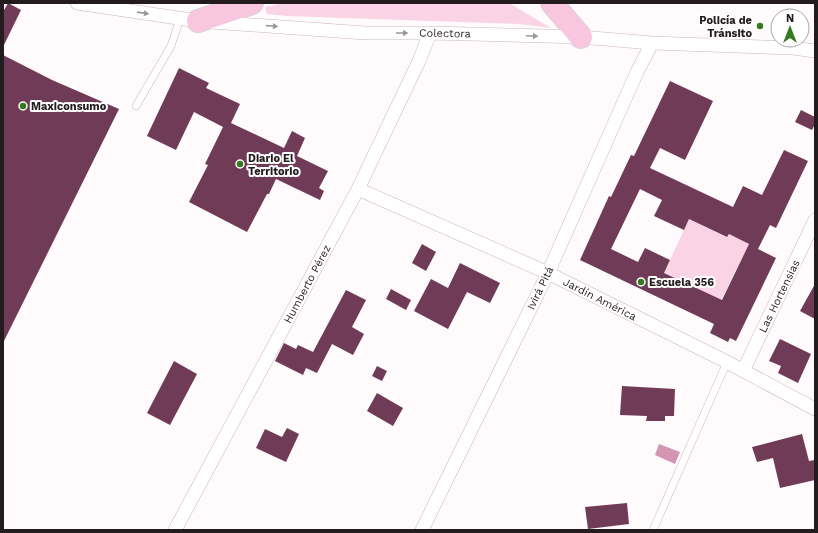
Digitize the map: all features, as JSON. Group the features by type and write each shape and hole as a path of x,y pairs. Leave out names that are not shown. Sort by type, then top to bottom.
{"highway":[{"path":"189,20 252,3"},
{"path":"552,3 581,37"}],"street":[{"name":"Colectora","path":"77,3 189,20 365,33 430,33 581,37 652,43 793,48 815,51"},
{"name":"Humberto Pérez","path":"175,530 358,189 419,61 430,33"},
{"name":"Ivirá Pitá","path":"422,530 548,273 637,72 652,43"},
{"name":"Jardín América","path":"358,189 548,273 727,362 743,372 815,409"},
{"name":"Las Hortensias","path":"743,372 815,220"}],"lane":[{"path":"136,106 171,46 189,20"},
{"path":"653,530 727,362"}],"shaded area":[{"path":"284,3 509,3 551,28 519,24 287,16 267,14 265,7"},
{"path":"689,219 726,237 729,234 749,244 721,300 664,273"},
{"path":"659,444 680,452 675,464 655,455"}],"building":[{"path":"8,3 21,10 3,47 3,12"},
{"path":"3,55 52,80 119,109 3,343"},
{"path":"179,68 209,83 206,88 240,104 231,123 284,148 292,131 305,138 297,156 328,171 319,188 324,191 320,200 276,179 247,232 189,202 208,165 205,164 223,127 194,112 176,150 147,136"},
{"path":"670,81 713,101 685,160 660,148 650,168 733,207 743,186 762,195 784,150 808,161 776,228 770,225 758,249 776,258 736,341 730,338 728,342 710,333 714,324 580,260 609,196 611,197 631,155 634,156","holes":["640,189 662,200 654,216 684,230 689,219 727,237 729,234 749,244 722,300 664,273 670,260 645,248 638,262 611,249"]},
{"path":"801,110 815,117 815,124 812,130 795,122"},
{"path":"422,244 436,252 426,271 412,263"},
{"path":"460,263 500,283 490,303 467,292 448,329 414,311 431,279 448,288"},
{"path":"815,284 815,319 800,311"},
{"path":"391,289 411,300 406,310 386,299"},
{"path":"346,290 366,300 352,327 364,334 353,355 332,344 317,373 306,368 303,375 275,361 284,343 296,349 298,345 313,352"},
{"path":"780,339 811,354 798,383 778,373 781,366 769,361"},
{"path":"174,361 197,374 170,425 147,413"},
{"path":"377,366 387,371 382,381 372,376"},
{"path":"622,386 675,389 674,416 665,416 665,421 646,421 647,416 620,415"},
{"path":"377,393 403,408 393,426 367,411"},
{"path":"287,428 299,434 286,462 256,448 265,429 282,437"},
{"path":"802,434 809,461 815,460 815,480 780,488 773,458 757,462 752,447"},
{"path":"627,503 629,524 588,529 585,507"}],"place":[{"name":"Policía de Tránsito","path":"760,26"},
{"name":"Maxiconsumo","path":"23,106"},
{"name":"Diario El Territorio","path":"240,164"},
{"name":"Escuela 356","path":"641,282"}]}
